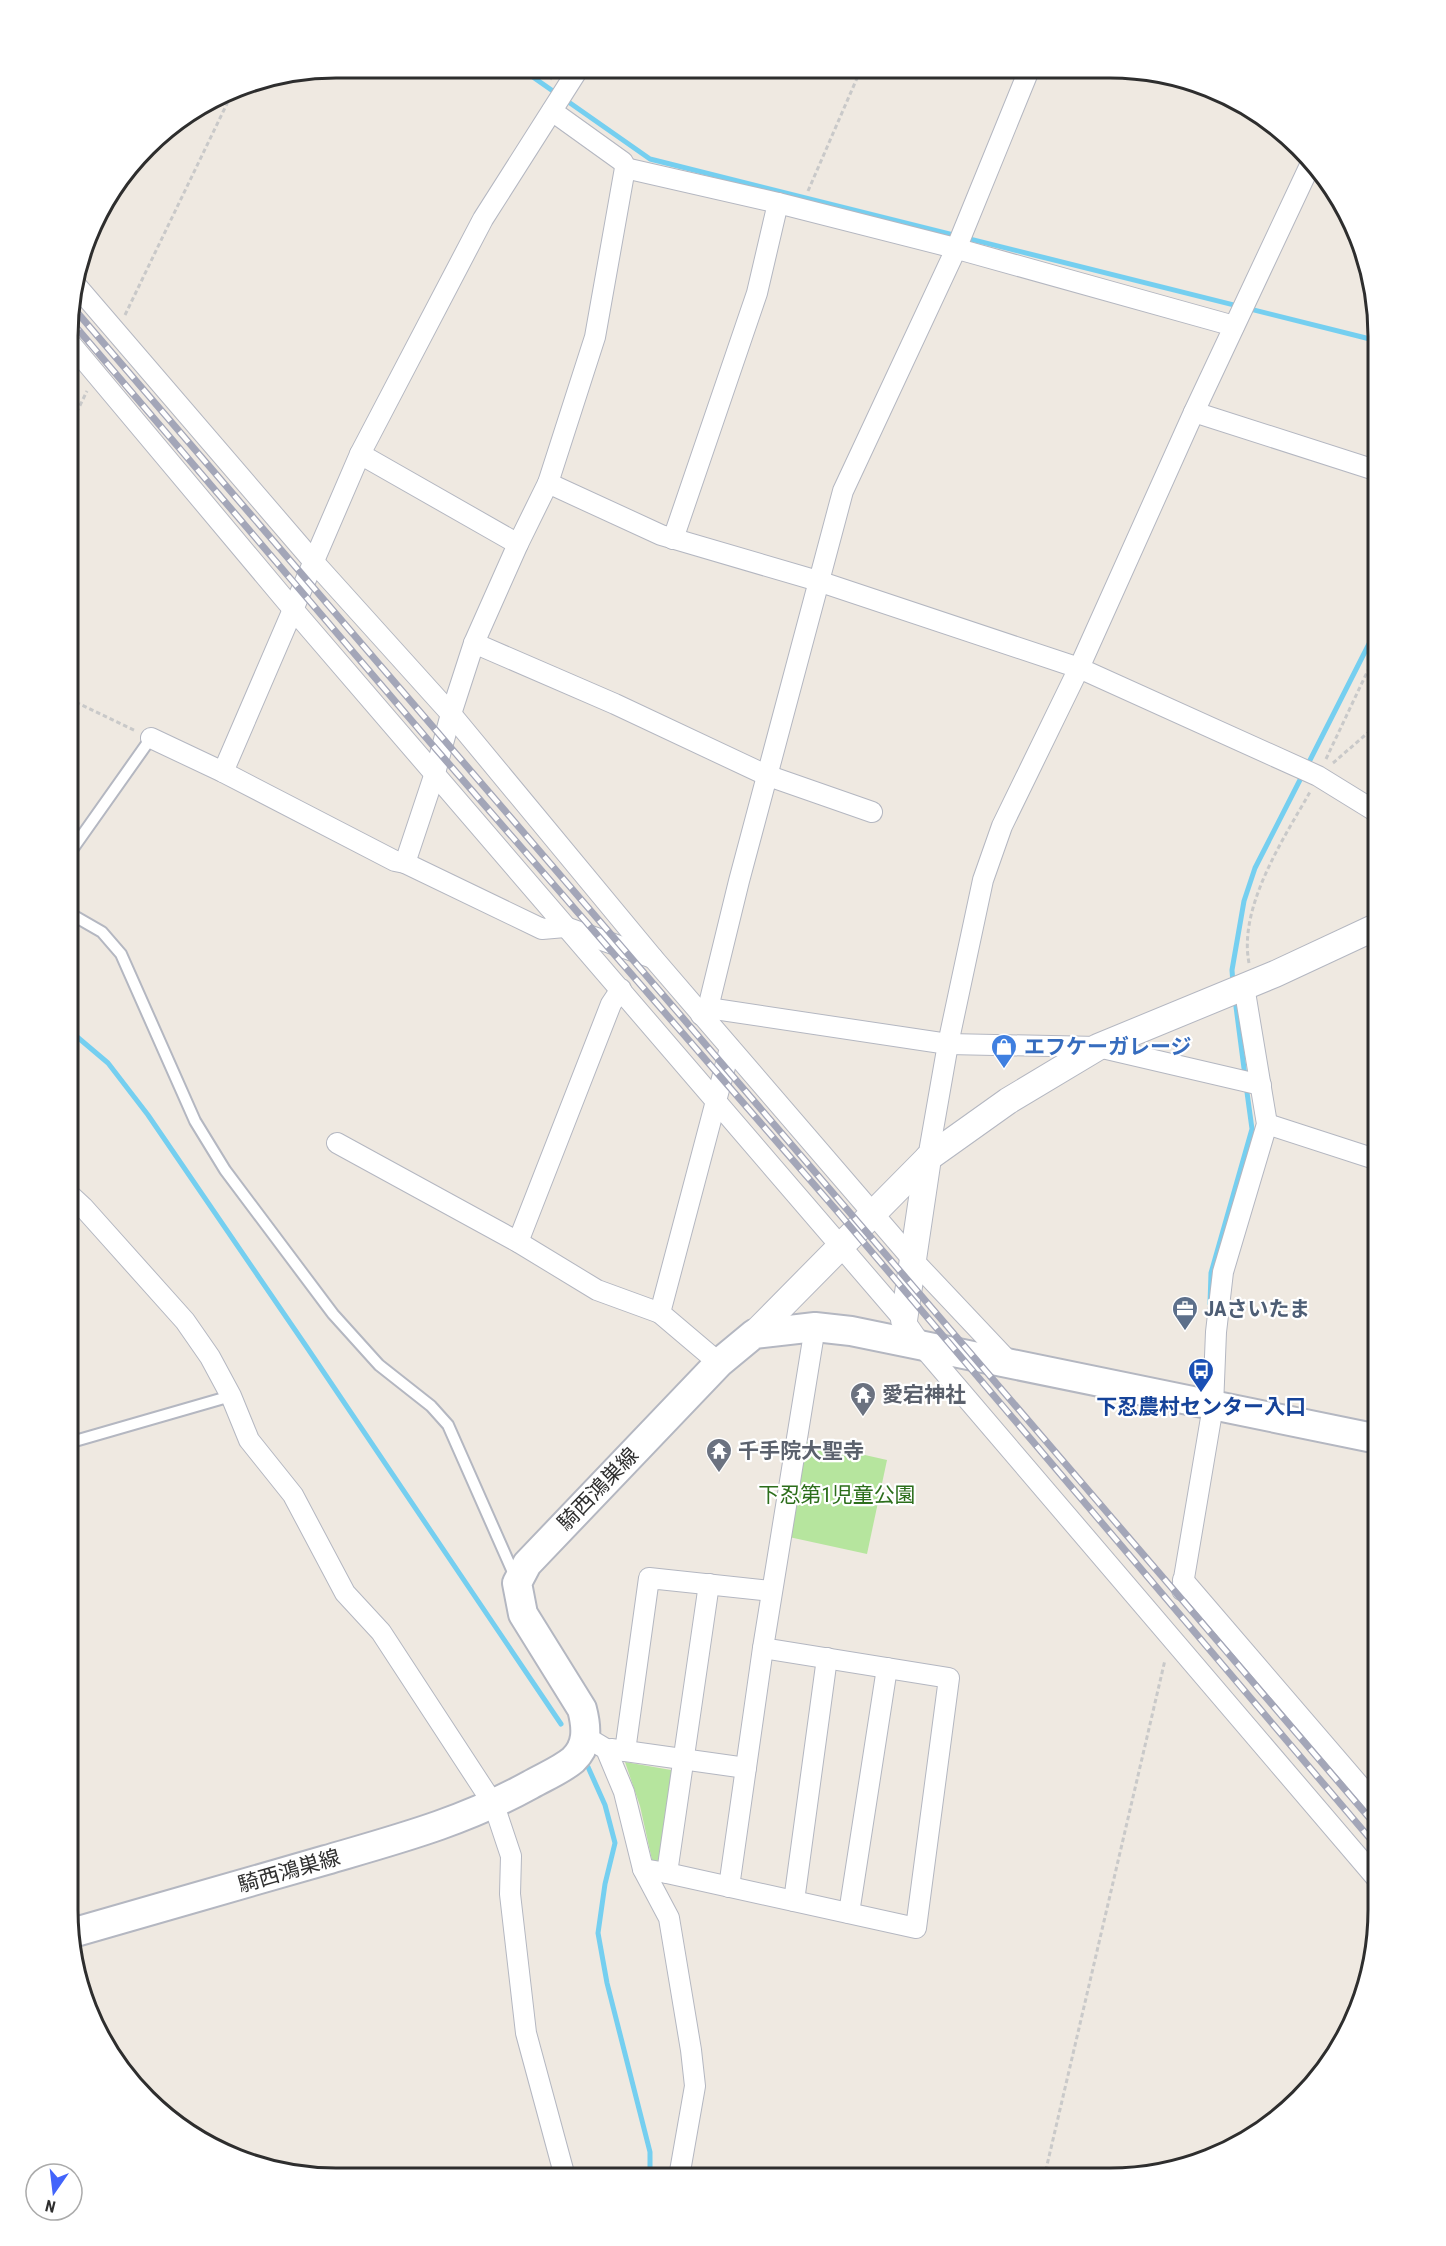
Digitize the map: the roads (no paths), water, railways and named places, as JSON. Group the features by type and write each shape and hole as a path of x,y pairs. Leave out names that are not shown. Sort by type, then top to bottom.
{"main road":[{"path":"754,1334 814,1328 851,1331 1368,1437"},
{"name":"騎西鴻巣線","path":"518,1583 527,1564 719,1363 754,1334"},
{"path":"518,1583 523,1614 582,1709 586,1725 605,1746"},
{"name":"騎西鴻巣線","path":"79,1931 431,1829 494,1805 559,1769 574,1759 582,1748 605,1746"}],"street":[{"path":"223,772 360,454 483,219 573,78"},
{"path":"705,1011 843,491 956,249 1025,78"},
{"path":"405,863 474,643 548,483 595,337 625,168 623,162 552,111"},
{"path":"625,168 778,203 956,249 1234,326"},
{"path":"904,1320 928,1158 948,1044 983,880 1002,826 1079,668 1194,412 1308,170"},
{"path":"673,538 757,292 778,203"},
{"path":"82,292 313,561 451,714 653,958 705,1011 730,1048 913,1260 1013,1366"},
{"path":"78,353 292,608 841,1246 904,1320 922,1346 1368,1868"},
{"path":"1194,412 1368,468"},
{"path":"360,454 518,544"},
{"path":"548,483 661,535 818,581 1079,668 1318,776 1368,807"},
{"path":"474,643 615,704 766,775 872,812"},
{"path":"151,738 223,772 395,861 405,863 542,929 565,927 653,958"},
{"path":"754,1334 928,1158 1008,1101 1098,1047 1249,984 1368,930"},
{"path":"1249,984 1267,1124 1223,1272 1183,1585 1368,1796"},
{"path":"518,1242 611,1004 621,989"},
{"path":"705,1011 948,1044 1098,1047 1261,1085"},
{"path":"660,1313 714,1101 730,1048"},
{"path":"1267,1124 1368,1157"},
{"path":"337,1143 518,1242 597,1290 660,1313 719,1363"},
{"path":"78,1202 185,1321 210,1358 231,1396 249,1440 293,1495 345,1593 381,1632 494,1805 511,1856 510,1894 526,2033 563,2168"},
{"path":"729,1887 771,1592 814,1328"},
{"path":"680,2168 695,2086 669,1918 643,1869 624,1792 605,1746 649,1578 771,1592"},
{"path":"668,1873 709,1584"},
{"path":"643,1869 916,1928 949,1678 763,1647"},
{"path":"794,1901 827,1658"},
{"path":"849,1913 887,1668"},
{"path":"605,1746 746,1768"}],"lane":[{"path":"78,841 151,738"},
{"path":"78,918 102,932 120,954 195,1121 225,1170 333,1314 379,1365 431,1406 448,1425 518,1583"},
{"path":"78,1440 231,1396"}],"waterway":[{"path":"534,78 650,159 1368,338"},
{"path":"1307,766 1368,646"},
{"path":"1233,984 1232,970 1244,901 1255,868 1303,774"},
{"path":"1235,999 1245,1076"},
{"path":"78,1038 108,1063 148,1115 561,1724"},
{"path":"1210,1304 1211,1273 1252,1129 1246,1085"},
{"path":"588,1767 605,1805 615,1843 605,1884 598,1933 607,1983 650,2152 650,2168"}],"railway":[{"path":"79,315 1368,1816"},
{"path":"78,330 429,741 837,1211 1368,1836"}],"place":[{"name":"エフケーガレージ","path":"1004,1070"},
{"name":"JAさいたま","path":"1185,1332"},
{"name":"下忍農村センター入口","path":"1201,1394"},
{"name":"愛宕神社","path":"863,1418"},
{"name":"千手院大聖寺","path":"719,1474"}],"park label":[{"name":"下忍第1児童公園","path":"837,1495"}]}
